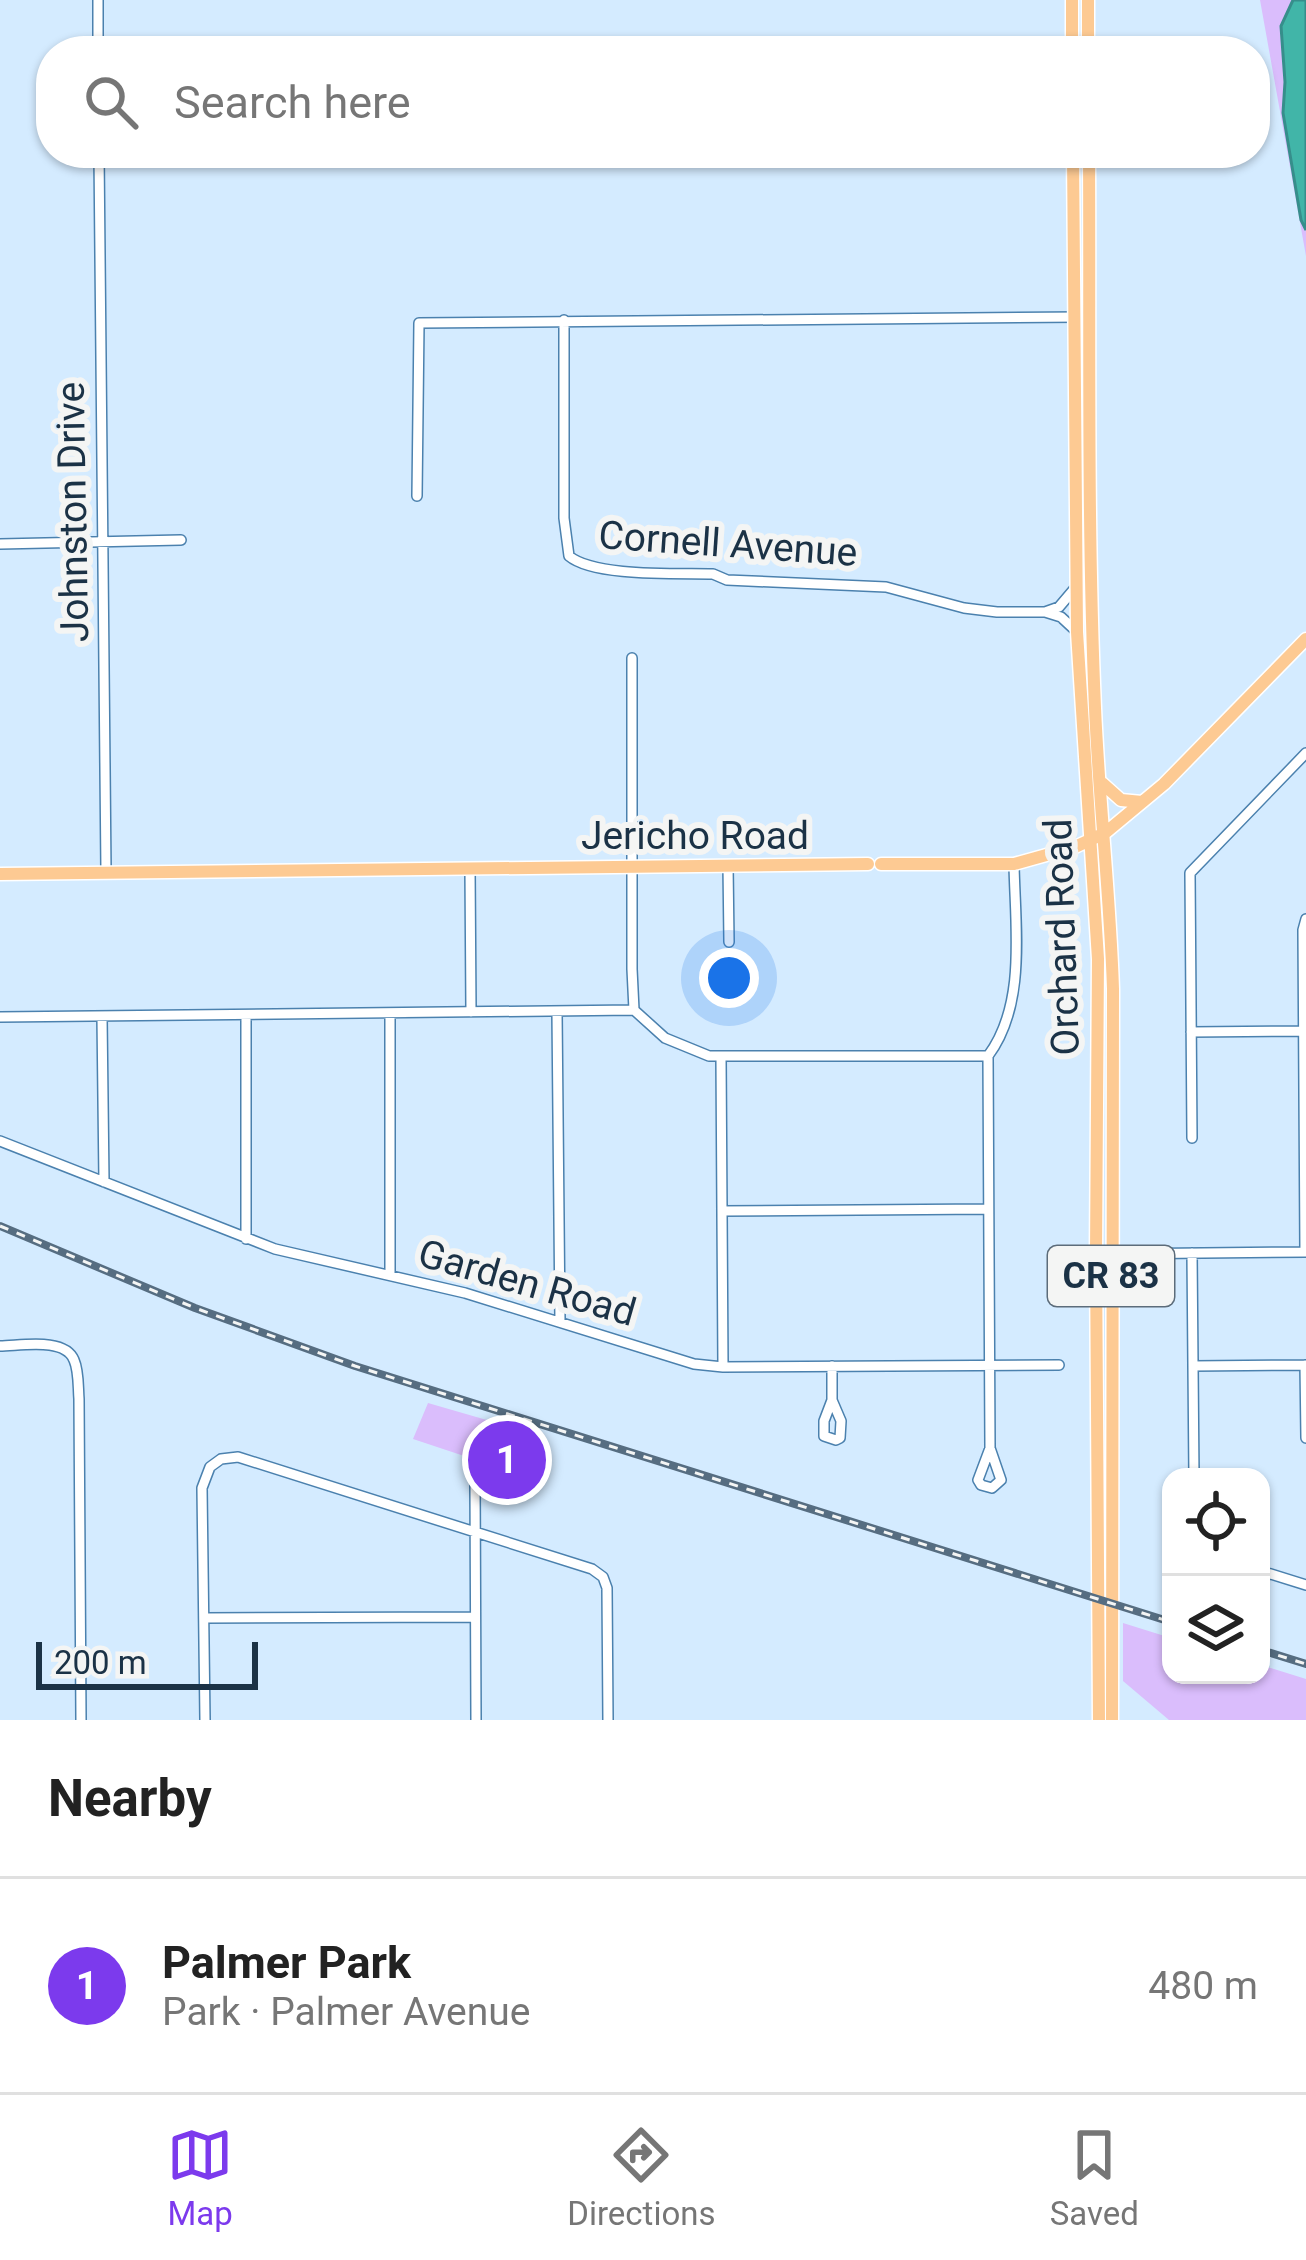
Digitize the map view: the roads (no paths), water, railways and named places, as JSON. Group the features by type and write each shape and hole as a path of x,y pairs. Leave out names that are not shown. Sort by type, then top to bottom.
{"main road":[{"path":"1072,0 1072,36"},
{"path":"1088,0 1088,36"},
{"name":"Orchard Road","path":"1073,168 1077,632 1099,1004 1099,1720"},
{"name":"Orchard Road","path":"1089,168 1091,583 1112,989 1112,1720"},
{"name":"Jericho Road","path":"0,874 1014,864 1050,856 1105,833 1184,764 1306,639"},
{"path":"1101,782 1120,800 1142,802"}],"street":[{"path":"98,0 98,36"},
{"name":"Johnston Drive","path":"99,168 106,871"},
{"path":"417,496 419,322 1090,317"},
{"name":"Cornell Avenue","path":"564,320 564,518 569,556 578,564 713,574 727,580 886,586 964,608 1045,612"},
{"path":"0,544 182,540"},
{"path":"1045,612 1059,607 1076,587"},
{"path":"1045,612 1061,616 1077,632"},
{"path":"632,658 634,1010"},
{"path":"1192,1138 1190,873 1306,753"},
{"path":"990,1448 988,1056 1006,1024 1013,995 1014,864"},
{"path":"728,865 729,943"},
{"path":"470,868 471,1012"},
{"path":"1111,1254 1305,1252 1306,919"},
{"path":"0,1017 634,1010 665,1038 689,1051 721,1057 988,1056"},
{"path":"557,1012 560,1322"},
{"path":"389,1014 390,1275"},
{"path":"246,1015 246,1239"},
{"path":"102,1017 104,1182"},
{"path":"1191,1032 1303,1030"},
{"path":"721,1057 723,1367"},
{"name":"Garden Road","path":"0,1141 274,1250 465,1293 694,1364 1059,1365"},
{"path":"722,1211 988,1209"},
{"path":"1192,1253 1194,1468"},
{"path":"0,1346 61,1347 72,1353 77,1373 81,1720"},
{"path":"1193,1366 1305,1365 1306,1438"},
{"path":"832,1366 832,1400"},
{"path":"205,1720 202,1488 210,1467 227,1457 238,1457 592,1569 602,1577 608,1593 608,1720"},
{"path":"475,1479 476,1720"},
{"path":"1270,1574 1306,1585"},
{"path":"205,1618 475,1617"}],"railway":[{"path":"0,1226 195,1308 355,1366 1162,1619"},
{"path":"1270,1653 1306,1664"}],"place":[{"name":"Palmer Park","path":"507,1460"}]}
